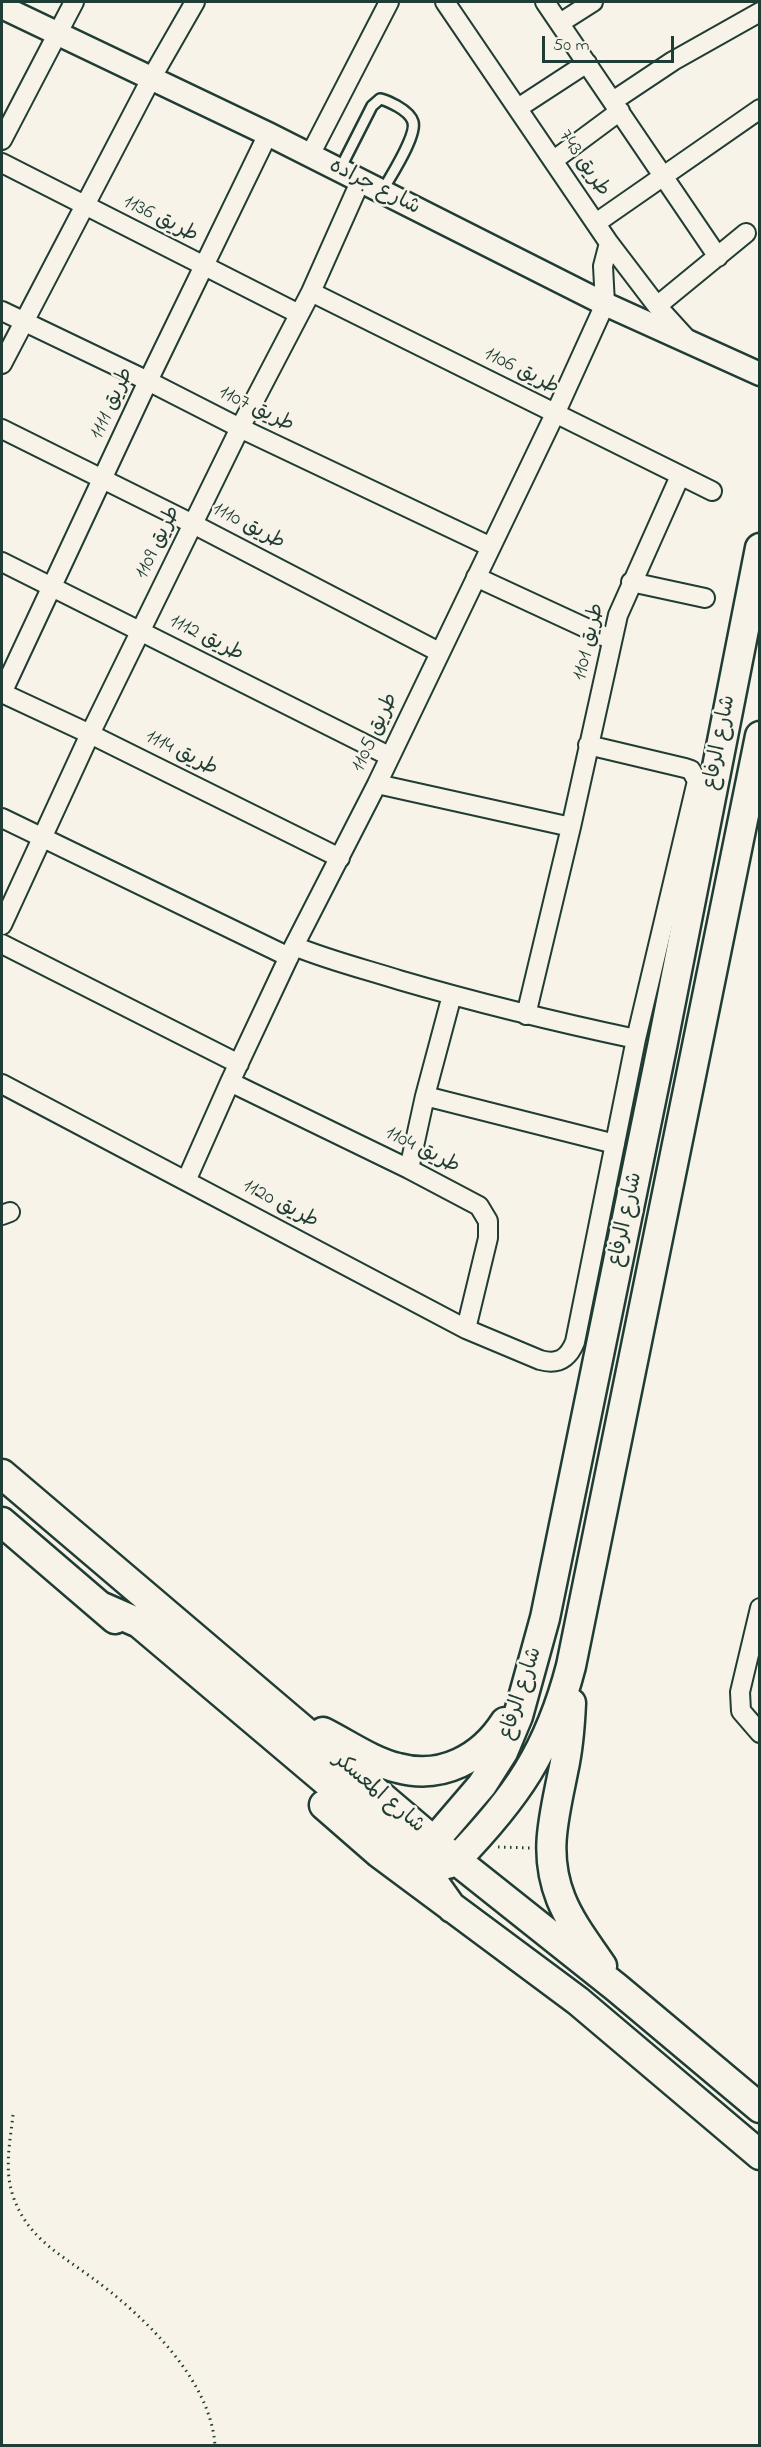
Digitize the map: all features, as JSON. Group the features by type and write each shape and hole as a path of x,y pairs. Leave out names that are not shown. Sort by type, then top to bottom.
{"main road":[{"name":"شارع الرفاع","path":"440,1856 503,1752 518,1716 545,1618 606,1326 759,548"},
{"name":"شارع الرفاع","path":"440,1856 501,1812 538,1758 552,1729 572,1666 759,736"},
{"name":"شارع المعسكر","path":"2,1474 279,1709 440,1856 617,1988 759,2108"},
{"name":"شارع المعسكر","path":"2,1522 379,1853 578,2001 759,2155"},
{"path":"100,1606 139,1623 391,1836 440,1856 435,1884 452,1908"},
{"path":"572,1666 568,1745 551,1832 552,1865 568,1914 617,1988"},
{"path":"279,1709 384,1764 410,1771 435,1771 466,1760 491,1741 511,1712 529,1678"}],"street":[{"path":"2,140 74,2"},
{"path":"2,364 83,206 195,2"},
{"path":"310,156 389,2"},
{"name":"طريق 743","path":"446,2 609,243 657,306 692,345"},
{"path":"545,2 718,257"},
{"path":"560,23 593,2"},
{"name":"شارع جراده","path":"2,7 268,134 604,304 692,345 755,370"},
{"path":"554,160 616,106 673,61 759,12"},
{"path":"518,108 587,63"},
{"path":"596,223 759,109"},
{"name":"طريق 1111","path":"2,693 148,381 268,134"},
{"name":"طريق 1136","path":"2,163 299,314"},
{"name":"طريق 1109","path":"2,925 90,734 240,428 311,292 360,182"},
{"path":"657,306 746,233"},
{"path":"604,304 603,266 609,243"},
{"name":"طريق 1106","path":"311,292 712,492"},
{"name":"طريق 1105","path":"186,1181 292,952 377,784 555,414 604,304"},
{"name":"طريق 1107","path":"2,311 240,428 491,547"},
{"name":"طريق 1110","path":"2,429 102,481 194,524 439,652"},
{"name":"طريق 1101","path":"526,1015 618,615 680,476"},
{"name":"طريق 1112","path":"2,562 389,756"},
{"path":"476,577 612,640"},
{"path":"632,582 705,598"},
{"name":"طريق 1114","path":"2,693 90,734 339,858"},
{"path":"425,1096 615,1144 636,1039 697,781 691,770 685,768 588,745"},
{"path":"377,784 571,827"},
{"path":"2,818 292,952 318,956 526,1015 636,1039"},
{"path":"2,944 239,1064"},
{"path":"409,1169 425,1096 452,995"},
{"name":"طريق 1104","path":"230,1082 409,1169 479,1206 488,1221 488,1238 466,1329"},
{"name":"طريق 1120","path":"2,1084 466,1329 551,1363 562,1360 571,1353 575,1342 615,1144"},
{"path":"2,1463 38,1506"},
{"path":"759,1608 740,1692 741,1711 759,1733"}],"lane":[{"path":"339,171 372,106 380,99 384,99 405,111 412,119 414,126 382,193"}],"path":[{"path":"13,2115 7,2166 12,2194 23,2219 51,2250 117,2297 158,2338 199,2391 212,2421 215,2445"}]}
